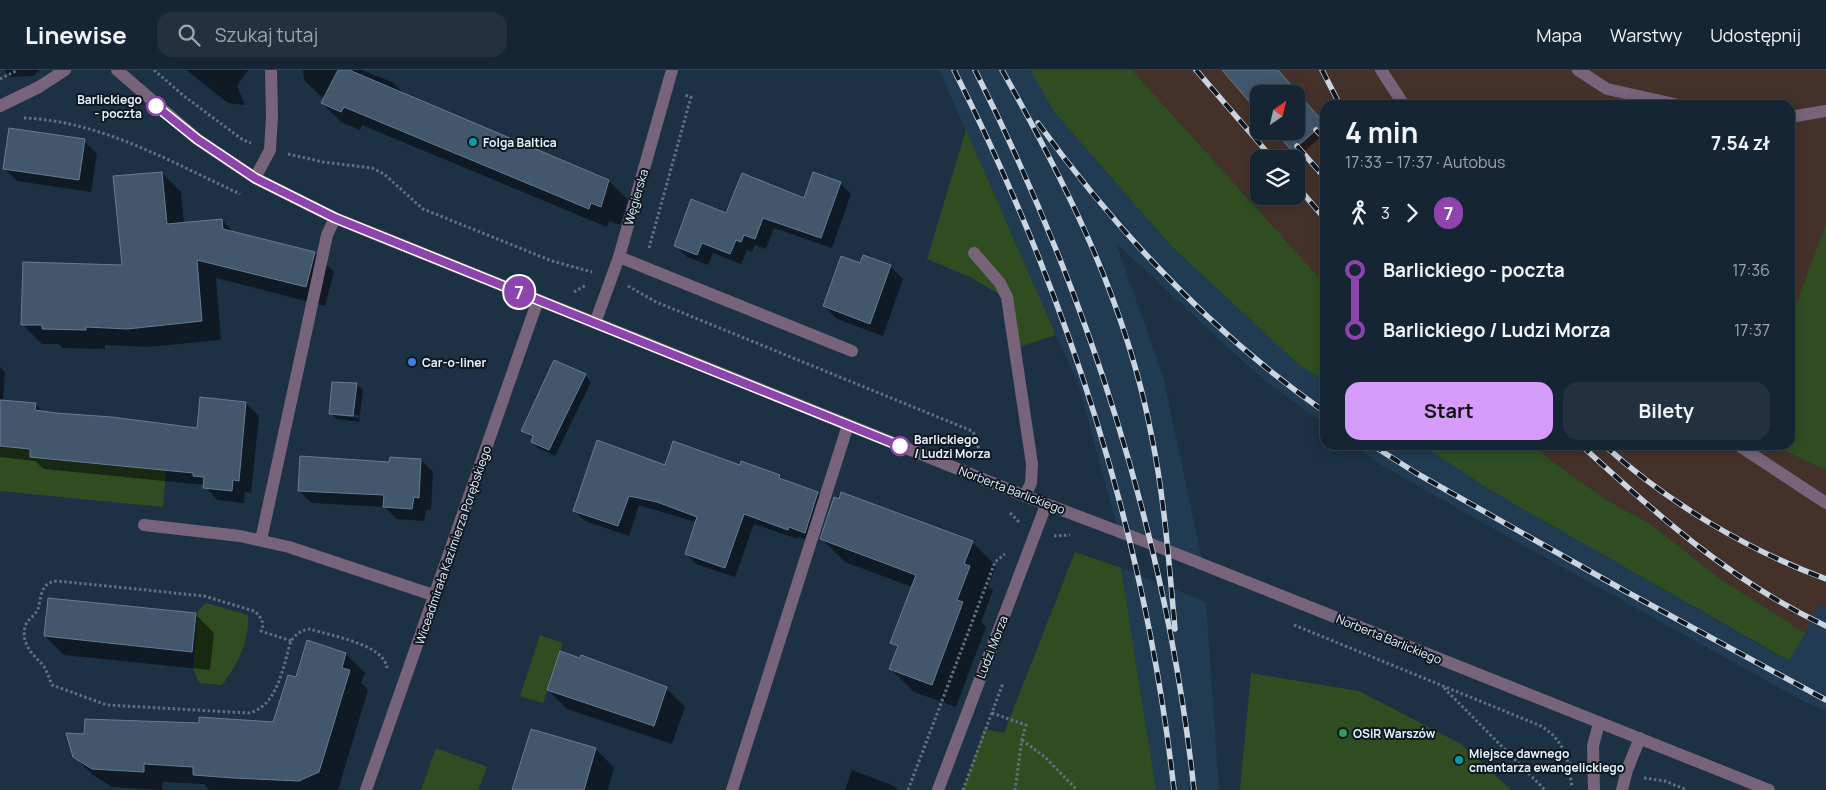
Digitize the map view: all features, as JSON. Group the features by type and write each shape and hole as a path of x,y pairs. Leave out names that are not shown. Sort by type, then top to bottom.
{"street":[{"path":"0,106 39,87 65,70"},
{"name":"Norberta Barlickiego","path":"117,70 197,139 255,178 335,218 1046,505 1128,535 1769,790"},
{"path":"255,178 270,150 272,117 271,70"},
{"path":"658,70 671,72"},
{"path":"1381,70 1401,100"},
{"path":"1578,70 1607,90 1655,100"},
{"name":"Węgierska","path":"595,323 619,257 671,72"},
{"path":"1795,116 1826,111"},
{"path":"261,540 327,235 335,218"},
{"path":"974,253 1000,283 1007,297 1032,464 1031,483 1026,496"},
{"path":"619,257 852,351"},
{"name":"Wiceadmirała Kazimierza Porębskiego","path":"366,790 436,596 538,300"},
{"path":"732,790 848,425"},
{"path":"1746,450 1826,503"},
{"name":"Ludzi Morza","path":"938,790 1046,505"},
{"path":"144,525 261,540 289,547 436,596"},
{"path":"1594,790 1593,746 1600,723"},
{"path":"1622,790 1640,738"}],"path":[{"path":"0,79 18,70"},
{"path":"154,70 184,96 243,140 270,150 323,162 372,168 384,174 423,209 552,261 595,273 592,278"},
{"path":"21,118 48,119 116,137 248,198"},
{"path":"611,279 656,302 972,430 978,438 980,446 974,460"},
{"path":"570,291 582,289 590,282"},
{"path":"1016,521 1016,528"},
{"path":"908,790 995,562 1008,551"},
{"path":"290,641 261,631 263,628 260,615 254,611 204,596 58,581 50,582 44,586 37,612 28,621 24,629 25,638 32,655 43,665 52,685 107,705 249,713 263,706 274,692 290,641 299,632 310,629 375,649 385,660 387,672"},
{"path":"1297,626 1541,726 1552,733 1560,744 1568,763 1572,790"},
{"path":"1442,686 1545,790"},
{"path":"963,790 992,713 1026,725 1022,739 1015,790"},
{"path":"1022,739 1045,757 1077,790"},
{"path":"1568,763 1592,768"},
{"path":"1626,775 1665,781 1687,790"}],"shaded area":[{"path":"939,70 1030,70 1055,113 1171,246 1298,364 1320,378 1320,420 1261,378 1116,243 1163,376 1203,565 1118,531 1079,386"},
{"path":"1132,70 1826,70 1826,607 1819,605 1805,633 1719,578 1649,523 1606,500 1537,450 1795,450 1795,100 1320,100 1320,278 1254,205 1305,205 1305,150 1250,150 1250,201"},
{"path":"1361,450 1430,450 1490,490 1788,661 1819,605 1826,607 1826,711 1805,702 1380,464"},
{"path":"1121,568 1206,602 1219,790 1156,790"}],"green space":[{"path":"1030,70 1132,70 1250,201 1250,205 1254,205 1320,278 1320,378 1298,364 1171,246 1055,113"},
{"path":"966,130 1056,335 1019,347 1002,296 970,277 927,259"},
{"path":"1826,224 1826,470 1784,450 1795,450 1795,308"},
{"path":"0,446 30,449 30,457 166,470 163,507 0,491"},
{"path":"1430,450 1537,450 1606,500 1649,523 1719,578 1805,633 1789,661 1490,490"},
{"path":"1075,552 1121,568 1156,790 963,790 984,729 1004,733"},
{"path":"206,603 248,615 247,634 241,652 233,669 222,685 199,683 193,668 198,611"},
{"path":"540,635 563,643 543,703 520,696"},
{"name":"OSiR Warszów","path":"1251,673 1359,691 1461,744 1511,790 1240,790"},
{"path":"436,748 487,767 478,790 421,790"}],"building":[{"name":"Folga Baltica","path":"338,70 349,70 609,180 601,207 591,203 589,209 344,107 341,112 321,103"},
{"path":"1222,70 1278,70 1291,85 1250,85 1250,103"},
{"path":"1305,101 1320,118 1320,126 1305,140"},
{"path":"9,128 85,139 79,180 3,169"},
{"path":"1283,140 1305,140 1293,150"},
{"path":"162,172 167,224 222,219 223,229 315,252 306,287 197,260 202,321 127,329 86,327 86,330 42,329 42,325 21,325 23,262 122,265 113,176"},
{"path":"813,172 841,182 821,238 763,218 755,239 744,235 741,242 736,240 730,254 702,243 697,255 674,246 691,199 726,213 742,173 804,198"},
{"path":"863,255 891,265 870,324 823,306 841,256 860,263"},
{"path":"554,360 586,374 549,450 531,442 533,436 521,431"},
{"path":"332,382 357,383 353,416 329,414"},
{"path":"200,397 246,402 239,481 233,480 232,491 203,488 204,477 193,476 193,473 30,457 30,449 0,446 0,400 36,403 35,410 56,413 112,417 197,428"},
{"path":"597,440 665,465 673,441 740,465 741,461 780,475 779,478 818,492 805,533 789,527 788,530 744,514 725,568 685,554 697,517 657,502 629,496 618,526 573,511"},
{"path":"300,456 389,462 390,457 421,459 419,498 414,497 412,509 383,507 384,495 298,491"},
{"path":"841,492 973,541 964,564 970,566 957,600 963,602 932,685 889,669 898,646 890,643 916,575 820,539 834,497 839,499"},
{"path":"48,598 196,613 192,652 44,636"},
{"path":"307,640 346,653 342,668 350,670 319,772 299,781 233,778 193,775 193,767 144,764 144,772 92,769 73,757 66,733 84,734 85,719 199,723 199,717 273,722 288,675 296,677"},
{"path":"560,651 580,658 581,655 667,687 654,726 547,690"},
{"path":"531,729 596,748 584,790 512,790"}],"railway":[{"path":"954,70 995,155 1033,242 1096,420 1122,511 1144,603 1161,696 1174,790"},
{"path":"975,70 1016,155 1053,242 1087,331 1117,420 1143,511 1164,603 1181,696 1194,790"},
{"path":"1002,70 1072,203 1111,294 1127,341 1141,389 1152,438 1166,534 1175,629"},
{"path":"1196,70 1265,150"},
{"path":"1322,70 1337,100"},
{"path":"1038,123 1101,204 1170,280 1244,349 1320,408"},
{"path":"1316,130 1320,134"},
{"path":"1297,146 1320,172"},
{"path":"1305,196 1320,213"},
{"path":"1380,450 1416,473 1625,591 1826,700"},
{"path":"1586,450 1638,497 1727,568 1759,589 1826,626"},
{"path":"1610,450 1654,486 1709,522 1767,554 1826,579"}],"bus line":[{"name":"7","path":"156,106 197,139 255,178 335,218 900,446"}],"place":[{"name":"Barlickiego - poczta","path":"156,106"},
{"name":"Folga Baltica","path":"473,142"},
{"name":"Car-o-liner","path":"412,362"},
{"name":"Barlickiego / Ludzi Morza","path":"900,446"},
{"name":"OSiR Warszów","path":"1343,733"},
{"name":"Miejsce dawnego cmentarza ewangelickiego","path":"1459,760"}]}
